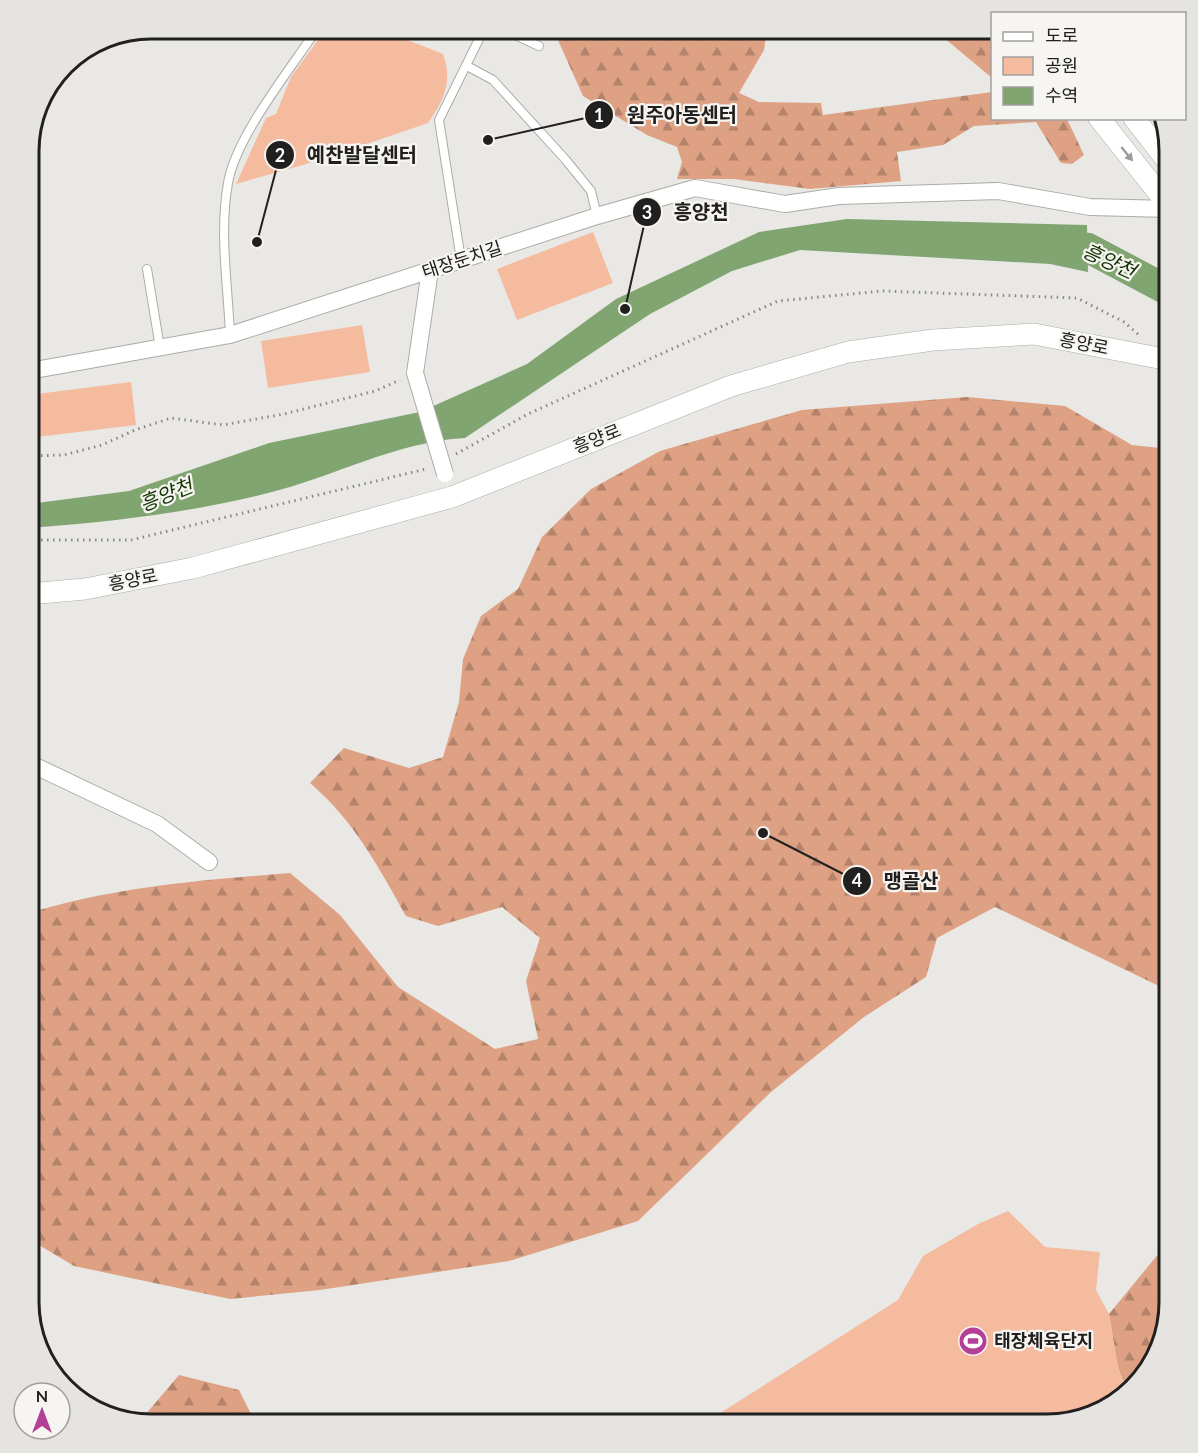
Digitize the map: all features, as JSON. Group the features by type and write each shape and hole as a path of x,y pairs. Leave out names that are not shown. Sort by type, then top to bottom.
{"street":[{"path":"1101,120 1159,194"},
{"path":"1136,120 1159,149"},
{"name":"태장둔치길","path":"39,368 230,335 597,216 695,188 785,204 839,196 998,191 1090,207 1159,202"},
{"path":"430,270 415,373 439,471 452,497"},
{"name":"흥양로","path":"39,593 85,589 193,568 452,497 731,386 848,352 933,340 1034,334 1159,357"},
{"path":"39,768 157,824 209,862"}],"lane":[{"path":"230,335 223,233 228,181 244,141 310,39"},
{"path":"462,260 439,120 479,39"},
{"path":"524,39 539,46"},
{"path":"467,66 493,80 565,159 591,191 597,216"},
{"path":"147,269 160,349"}],"path":[{"path":"452,457 528,414 778,301 882,291 1077,298 1124,322 1141,337"},
{"path":"39,456 64,455 102,445 135,430 171,418 223,425 284,414 375,392 415,373"},
{"path":"39,540 131,540 439,471"}],"green space":[{"path":"319,39 405,39 443,54 447,82 442,98 428,123 320,160 236,184 266,118 276,114 291,77"},
{"path":"557,39 766,39 764,50 739,93 759,102 821,103 823,115 991,92 991,120 1067,120 1084,155 1072,164 1061,163 1036,122 974,126 943,145 897,152 901,181 810,189 734,179 677,179 682,162 677,147 647,135 583,96"},
{"path":"945,39 991,39 991,77"},
{"path":"593,232 613,283 517,320 497,269"},
{"path":"362,325 370,372 268,388 261,341"},
{"path":"131,382 136,425 39,437 39,394"},
{"path":"967,397 1065,406 1132,445 1159,448 1159,986 995,907 937,938 926,977 864,1017 771,1092 638,1221 509,1261 320,1290 230,1299 74,1266 39,1245 39,910 93,897 158,886 290,873 340,915 398,987 495,1049 538,1039 526,981 540,938 502,907 438,926 406,916 364,845 340,813 310,783 344,748 409,768 443,757 459,702 463,659 481,616 518,589 542,537 591,489 660,451 802,410"},
{"name":"태장체육단지","path":"1008,1211 1045,1247 1100,1252 1096,1290 1109,1314 1118,1368 1124,1383 1121,1386 1097,1402 1083,1408 1054,1414 719,1414 898,1300 923,1256 978,1224"},
{"path":"1159,1253 1157,1324 1147,1352 1124,1383 1118,1368 1109,1314"},
{"path":"179,1375 239,1390 251,1414 151,1414 146,1414"}],"water":[{"path":"847,219 1087,225 1088,272 1050,264 800,250 732,271 650,314 465,438 414,446 293,486 238,500 149,516 39,527 39,503 129,491 269,443 420,412 527,364 616,299 759,232"}],"waterway":[{"name":"흥양천","path":"1049,243 1088,248 1159,286"}],"place":[{"name":"원주아동센터","path":"488,140"},
{"name":"예찬발달센터","path":"257,242"},
{"name":"흥양천","path":"625,309"},
{"name":"맹골산","path":"763,833"},
{"name":"태장체육단지","path":"973,1341"}]}
